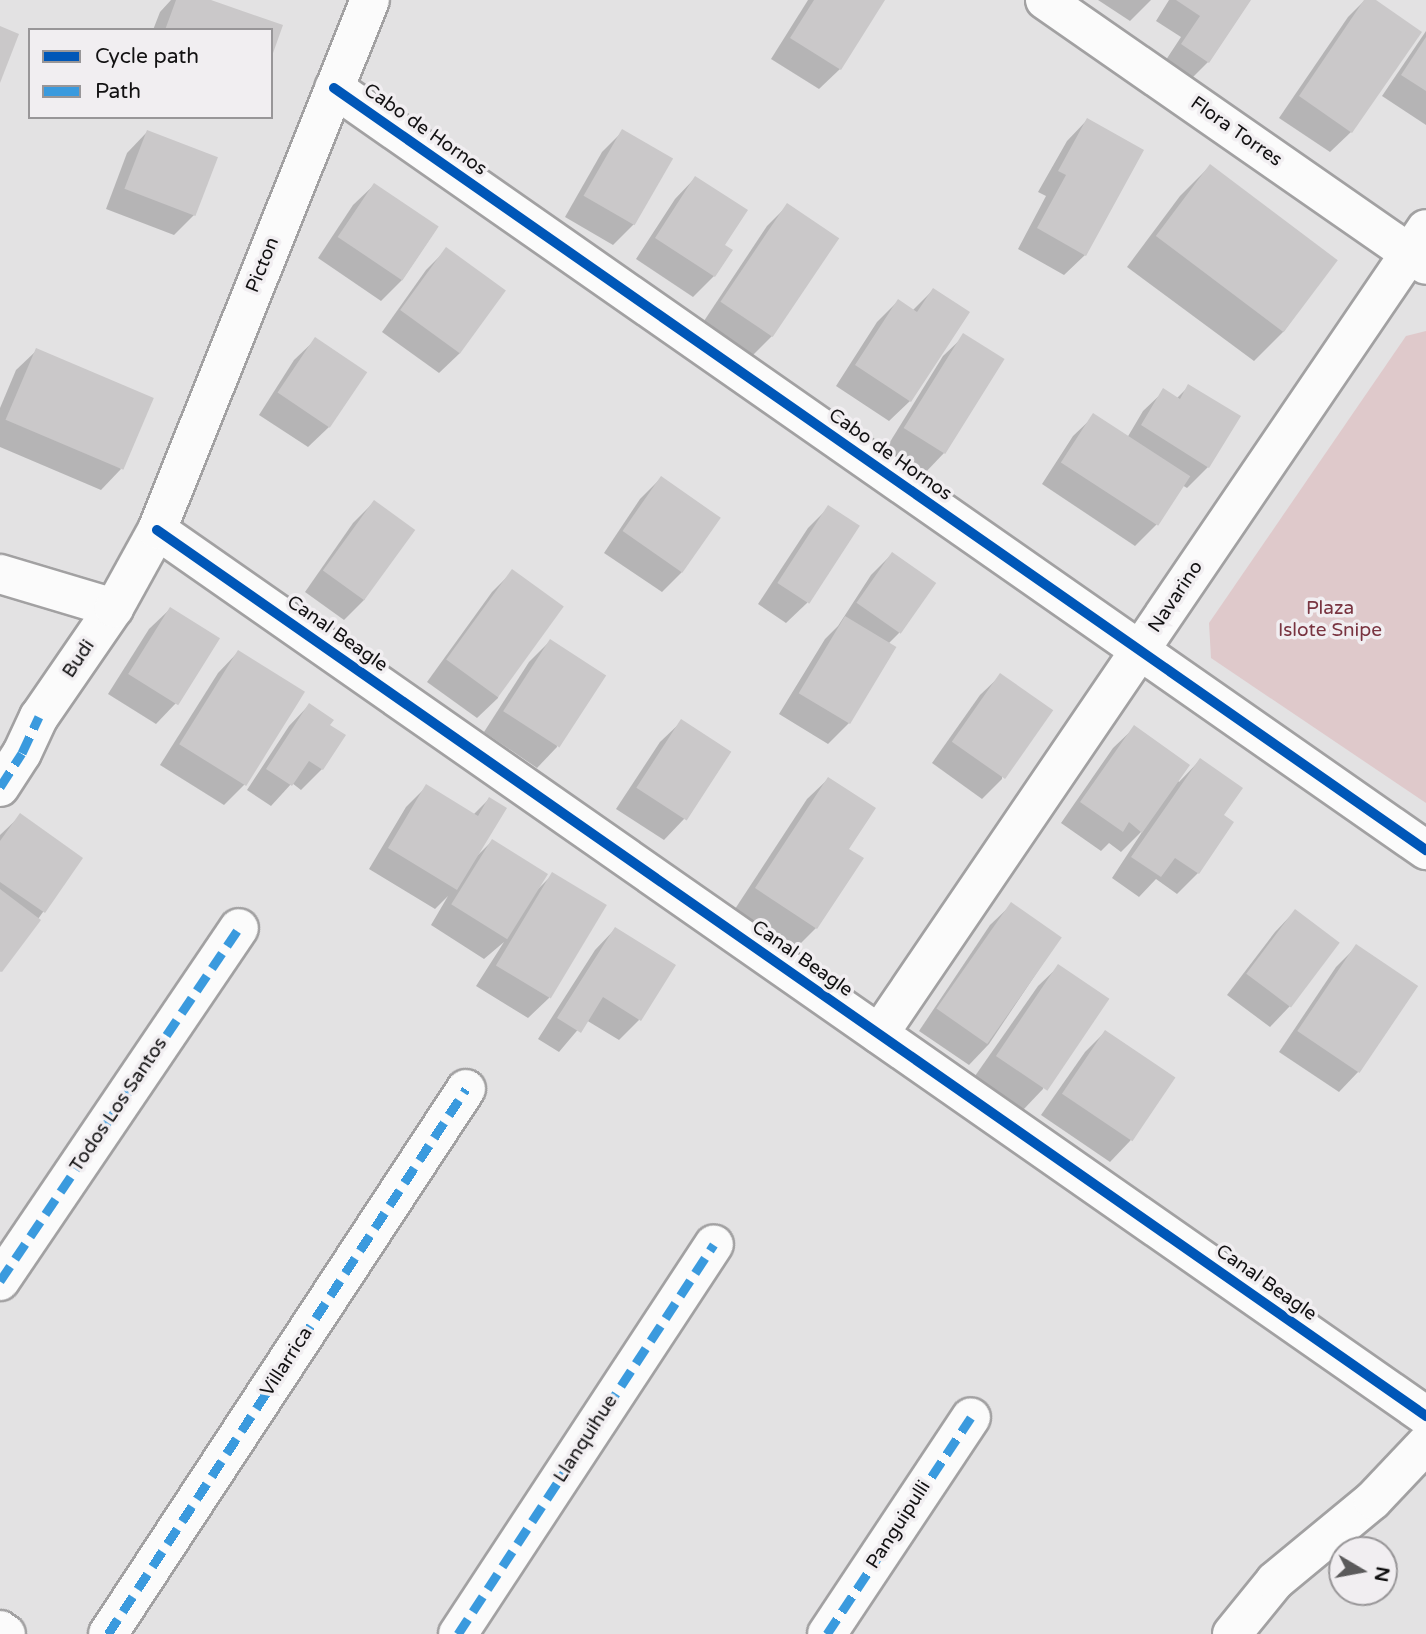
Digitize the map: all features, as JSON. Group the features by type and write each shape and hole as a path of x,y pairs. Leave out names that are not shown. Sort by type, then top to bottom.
{"street":[{"name":"Picton","path":"157,530 370,0"},
{"name":"Flora Torres","path":"1045,0 1421,249"},
{"name":"Cabo de Hornos","path":"334,88 1426,850"},
{"name":"Navarino","path":"879,1034 1140,650 1421,249"},
{"name":"Budi","path":"0,787 22,753 39,717 114,608 157,530"},
{"name":"Canal Beagle","path":"157,530 1426,1416"},
{"path":"0,574 114,608"},
{"name":"Todos Los Santos","path":"0,1281 239,928"},
{"name":"Villarrica","path":"108,1634 466,1089"},
{"name":"Llanquihue","path":"458,1634 714,1245"},
{"name":"Panguipulli","path":"827,1634 971,1417"},
{"path":"1231,1634 1275,1581 1373,1500 1426,1444"},
{"path":"0,1630 6,1634"}],"green space":[{"name":"Plaza Islote Snipe","path":"1426,331 1426,803 1211,658 1209,623 1406,336"}],"building":[{"path":"176,0 211,0 283,25 273,53 273,28 166,28"},
{"path":"814,0 885,0 841,70 790,38"},
{"path":"1176,0 1251,0 1209,63 1181,44 1200,16"},
{"path":"1364,0 1376,0 1422,32 1352,133 1299,96"},
{"path":"0,26 19,34 0,83"},
{"path":"1426,37 1426,91 1401,75"},
{"path":"1087,118 1144,150 1086,256 1037,228 1066,175 1058,171"},
{"path":"622,129 673,158 635,225 584,196"},
{"path":"147,130 218,157 195,216 124,189"},
{"path":"1210,164 1338,260 1284,332 1156,236"},
{"path":"695,176 748,210 725,245 733,250 715,277 655,238"},
{"path":"374,183 439,227 402,281 338,237"},
{"path":"787,203 839,238 773,337 720,302"},
{"path":"446,247 506,290 460,354 400,310"},
{"path":"933,288 970,312 911,402 855,365 898,299 917,312"},
{"path":"963,333 1005,359 945,454 904,428"},
{"path":"315,337 367,372 330,428 278,393"},
{"path":"36,348 154,398 123,470 6,420"},
{"path":"1188,384 1241,416 1209,468 1141,425 1163,388 1180,399"},
{"path":"1093,413 1190,476 1158,526 1061,462"},
{"path":"661,476 721,518 682,573 623,531"},
{"path":"374,500 415,530 364,600 323,570"},
{"path":"828,505 860,526 809,604 777,583"},
{"path":"892,552 936,583 901,634 856,603"},
{"path":"512,569 564,607 498,697 446,660"},
{"path":"170,607 220,638 178,705 128,674"},
{"path":"845,616 896,647 850,724 799,693"},
{"path":"550,639 606,675 559,748 503,711"},
{"path":"238,650 305,692 246,786 179,744"},
{"path":"1000,673 1053,710 1005,779 952,742"},
{"path":"309,703 334,720 330,725 346,735 323,770 309,761 292,786 266,769"},
{"path":"681,719 731,752 687,820 636,788"},
{"path":"1134,725 1190,765 1142,833 1129,822 1123,832 1080,802"},
{"path":"1200,758 1243,788 1224,815 1234,822 1199,874 1175,858 1161,877 1131,857"},
{"path":"828,777 876,808 849,849 864,858 817,929 755,888"},
{"path":"426,784 478,816 489,797 507,808 457,890 388,848"},
{"path":"20,813 83,858 45,913 0,882 0,841"},
{"path":"492,839 548,874 507,939 451,904"},
{"path":"552,872 607,905 551,998 496,965"},
{"path":"0,889 41,920 2,972 0,971"},
{"path":"1011,902 1062,938 987,1044 936,1008"},
{"path":"1295,909 1340,943 1291,1007 1246,974"},
{"path":"615,927 676,965 641,1021 603,997 581,1033 557,1018"},
{"path":"1356,944 1418,986 1359,1073 1297,1031"},
{"path":"1058,964 1109,999 1047,1091 996,1056"},
{"path":"1105,1030 1175,1078 1132,1141 1062,1094"}],"marked path":[{"path":"0,787 22,753 39,717"},
{"path":"0,1281 239,928"},
{"path":"108,1634 466,1089"},
{"path":"458,1634 714,1245"},
{"path":"827,1634 971,1417"}],"cycle path":[{"path":"334,88 1426,850"},
{"path":"157,530 1426,1416"}]}
